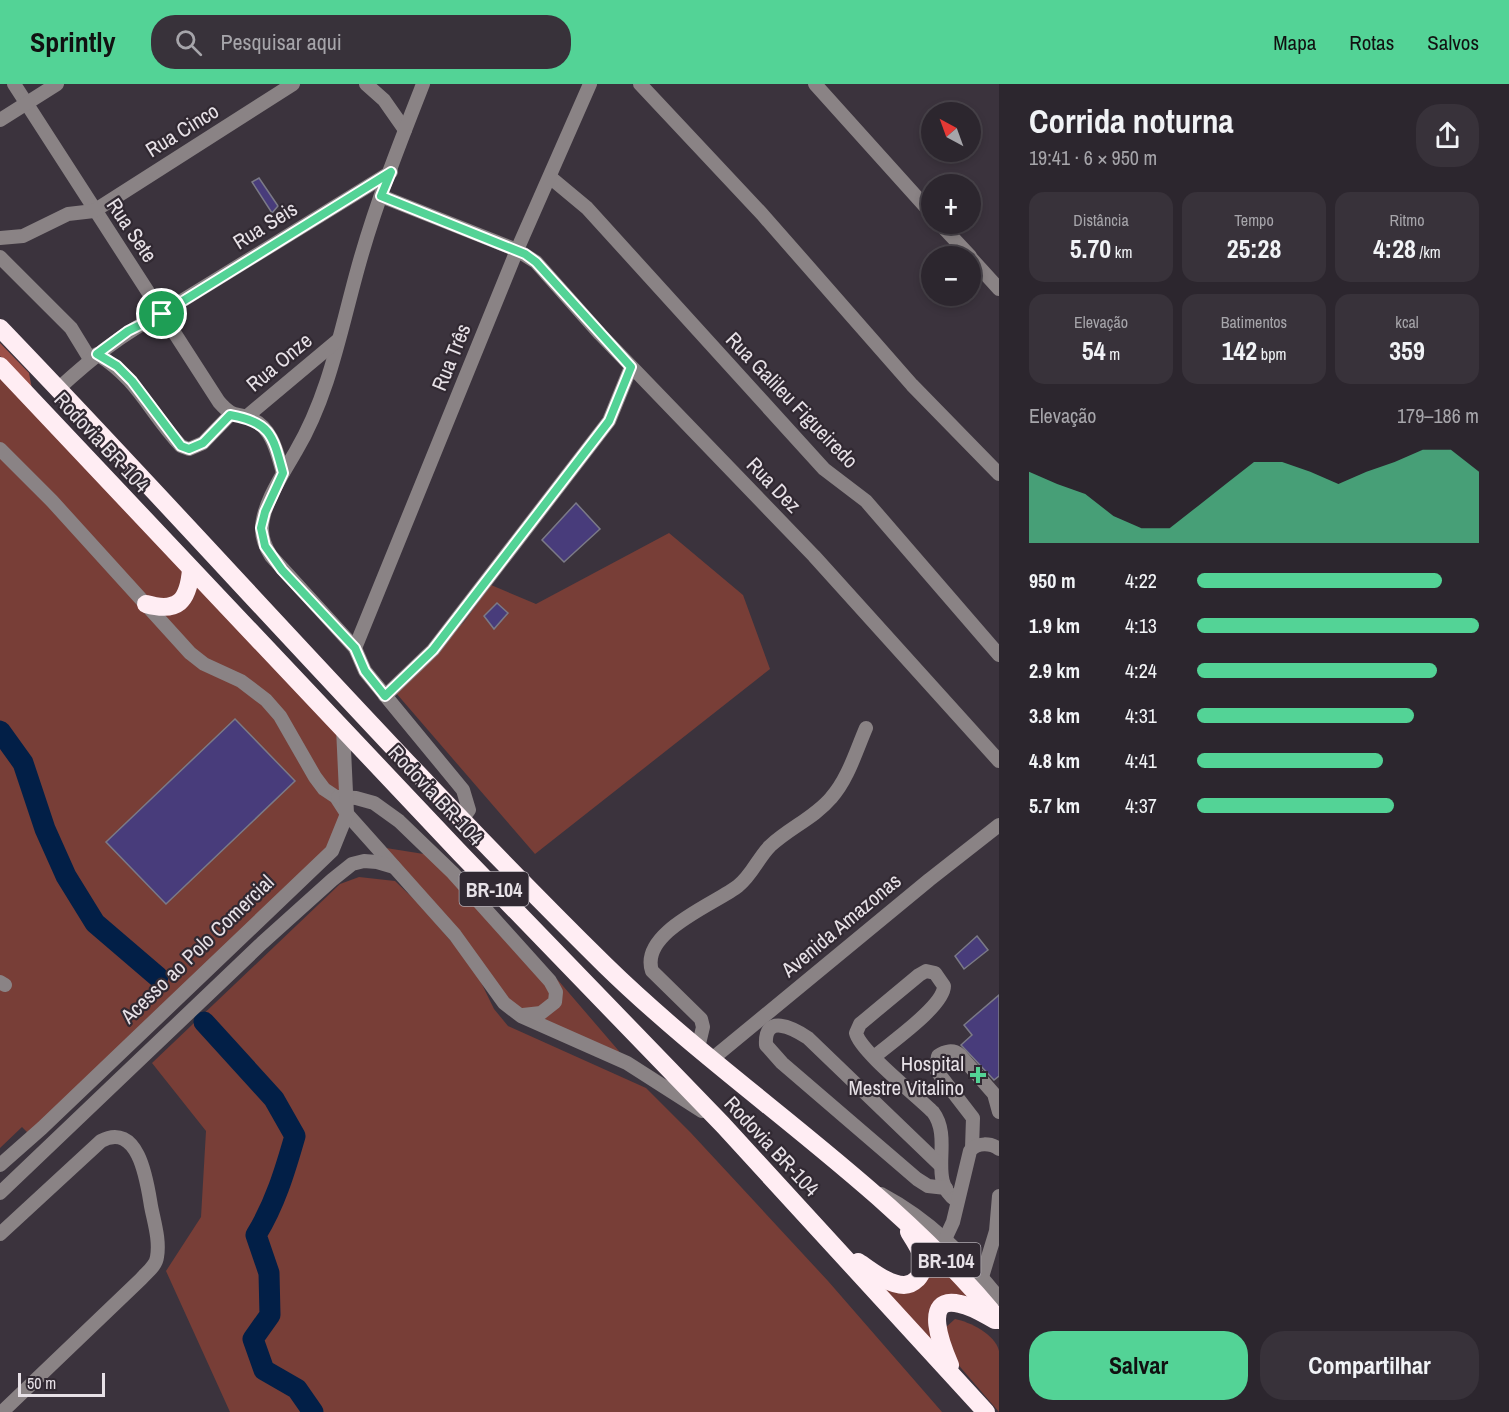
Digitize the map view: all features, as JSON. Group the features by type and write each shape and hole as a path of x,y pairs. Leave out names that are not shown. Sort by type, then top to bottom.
{"highway":[{"name":"Rodovia BR-104","path":"0,328 461,821 605,964 705,1054 888,1204 972,1287 999,1321"},
{"name":"Rodovia BR-104","path":"0,366 596,996 723,1125 986,1412"},
{"path":"146,604 162,607 180,602 188,592 191,570"},
{"path":"836,1247 892,1282 904,1286 914,1282 922,1270 923,1257 909,1232 888,1204"},
{"path":"954,1377 937,1329 941,1308 949,1303 958,1303 999,1321"}],"street":[{"name":"Rua Sete","path":"14,84 94,211 219,402 230,415"},
{"path":"0,120 57,84"},
{"name":"Rua Cinco","path":"94,211 293,84"},
{"path":"366,84 388,105 405,130"},
{"path":"423,84 381,196 312,419 283,473 265,512 261,528 262,538 271,556 355,648 365,671 463,790 469,810 461,821"},
{"name":"Rua Três","path":"355,648 517,250 551,178 590,84"},
{"path":"640,84 762,214 912,385 999,474"},
{"path":"815,84 921,202"},
{"name":"Rua Seis","path":"58,389 93,357 128,331 162,314 391,172"},
{"name":"Rua Galileu Figueiredo","path":"551,178 587,208 824,469 866,501 999,655"},
{"name":"Rua Dez","path":"381,196 517,250 536,262 631,367 814,556 997,758"},
{"path":"0,238 23,236 68,214 94,211"},
{"path":"949,234 960,246"},
{"path":"0,257 71,328 93,357 117,366 132,381 181,446 189,449 203,443 230,415 246,417 257,422 269,434 283,473"},
{"path":"981,269 999,289"},
{"name":"Rua Onze","path":"246,417 338,340"},
{"path":"385,696 433,650 609,421 631,367"},
{"path":"0,449 52,501 198,660 241,681 266,700 280,716 324,789 341,797 374,802 399,820 453,873 550,981 556,992 552,1006 536,1015 521,1016"},
{"name":"Acesso ao Polo Comercial","path":"0,1165 42,1128 332,851 346,814 341,797 343,728"},
{"path":"705,1054 701,1019 652,971 651,961 654,951 680,921 740,885 770,846 827,803 841,784 866,728"},
{"path":"346,814 455,935 504,1003 521,1016 627,1063 723,1125"},
{"name":"Avenida Amazonas","path":"705,1054 999,825"},
{"name":"Acesso ao Polo Comercial","path":"0,1193 262,943 341,872 352,864 364,861 397,868"},
{"path":"874,1057 942,997 944,986 936,973 926,971 919,975 857,1027 856,1033 858,1040 874,1057 937,1117 943,1139 939,1164 948,1193 957,1201"},
{"path":"939,1164 808,1038 791,1027 783,1025 776,1026 769,1031 766,1045 782,1063 917,1179 928,1186 946,1188"},
{"path":"946,1237 953,1222 972,1148 973,1118 936,1070 938,1056 943,1052 957,1052 994,1094 999,1112 973,1118"},
{"path":"117,1055 131,1070"},
{"path":"0,1234 73,1164 101,1141 120,1138 137,1153 144,1171 157,1240 155,1263 2,1412"},
{"path":"972,1148 977,1145 991,1144 999,1149"},
{"path":"869,1187 896,1202 946,1237 999,1298"},
{"path":"982,1277 996,1231 999,1196"}],"shaded area":[{"path":"0,343 29,373 32,389 0,356"},
{"path":"0,371 338,731 345,799 329,850 31,1136 22,1127 0,1148"},
{"path":"669,533 743,595 770,669 535,854 396,693 464,622 491,585 536,604"},
{"path":"386,848 430,855 550,986 552,997 548,1005 525,1012 511,1004 474,953"},
{"path":"359,877 395,881 420,905 474,968 494,1009 508,1026 646,1088 691,1133 828,1281 942,1412 230,1412 166,1271 201,1217 206,1131 152,1063 340,884"},
{"path":"557,979 624,1057 538,1019 562,1000"},
{"path":"923,1248 999,1317 937,1309 954,1379 878,1284 908,1290"},
{"path":"955,1319 981,1330 997,1345 999,1351 999,1412 955,1361 945,1328"}],"building":[{"path":"259,178 278,206 272,213 252,182"},
{"path":"576,503 600,529 564,562 542,540"},
{"path":"497,603 508,613 494,629 484,616"},
{"path":"235,719 295,781 166,904 106,842"},
{"path":"977,936 988,950 964,969 955,956"},
{"path":"999,995 999,1076 994,1080 961,1045 972,1035 964,1025"}],"waterway":[{"path":"0,731 23,763 45,829 66,876 95,923 158,977"},
{"path":"204,1022 274,1099 295,1136 274,1199 256,1235 269,1273 270,1315 253,1339 264,1370 297,1389 313,1412"}],"place":[{"name":"Hospital Mestre Vitalino","path":"978,1075"}],"route":[{"path":"391,172 381,196 525,254 536,262 631,367 609,421 433,650 385,696 365,671 355,648 282,570 265,546 261,528 265,512 283,473 269,434 251,419 230,415 203,443 189,449 181,446 132,381 117,366 97,354 128,331 162,314 391,172"}]}
